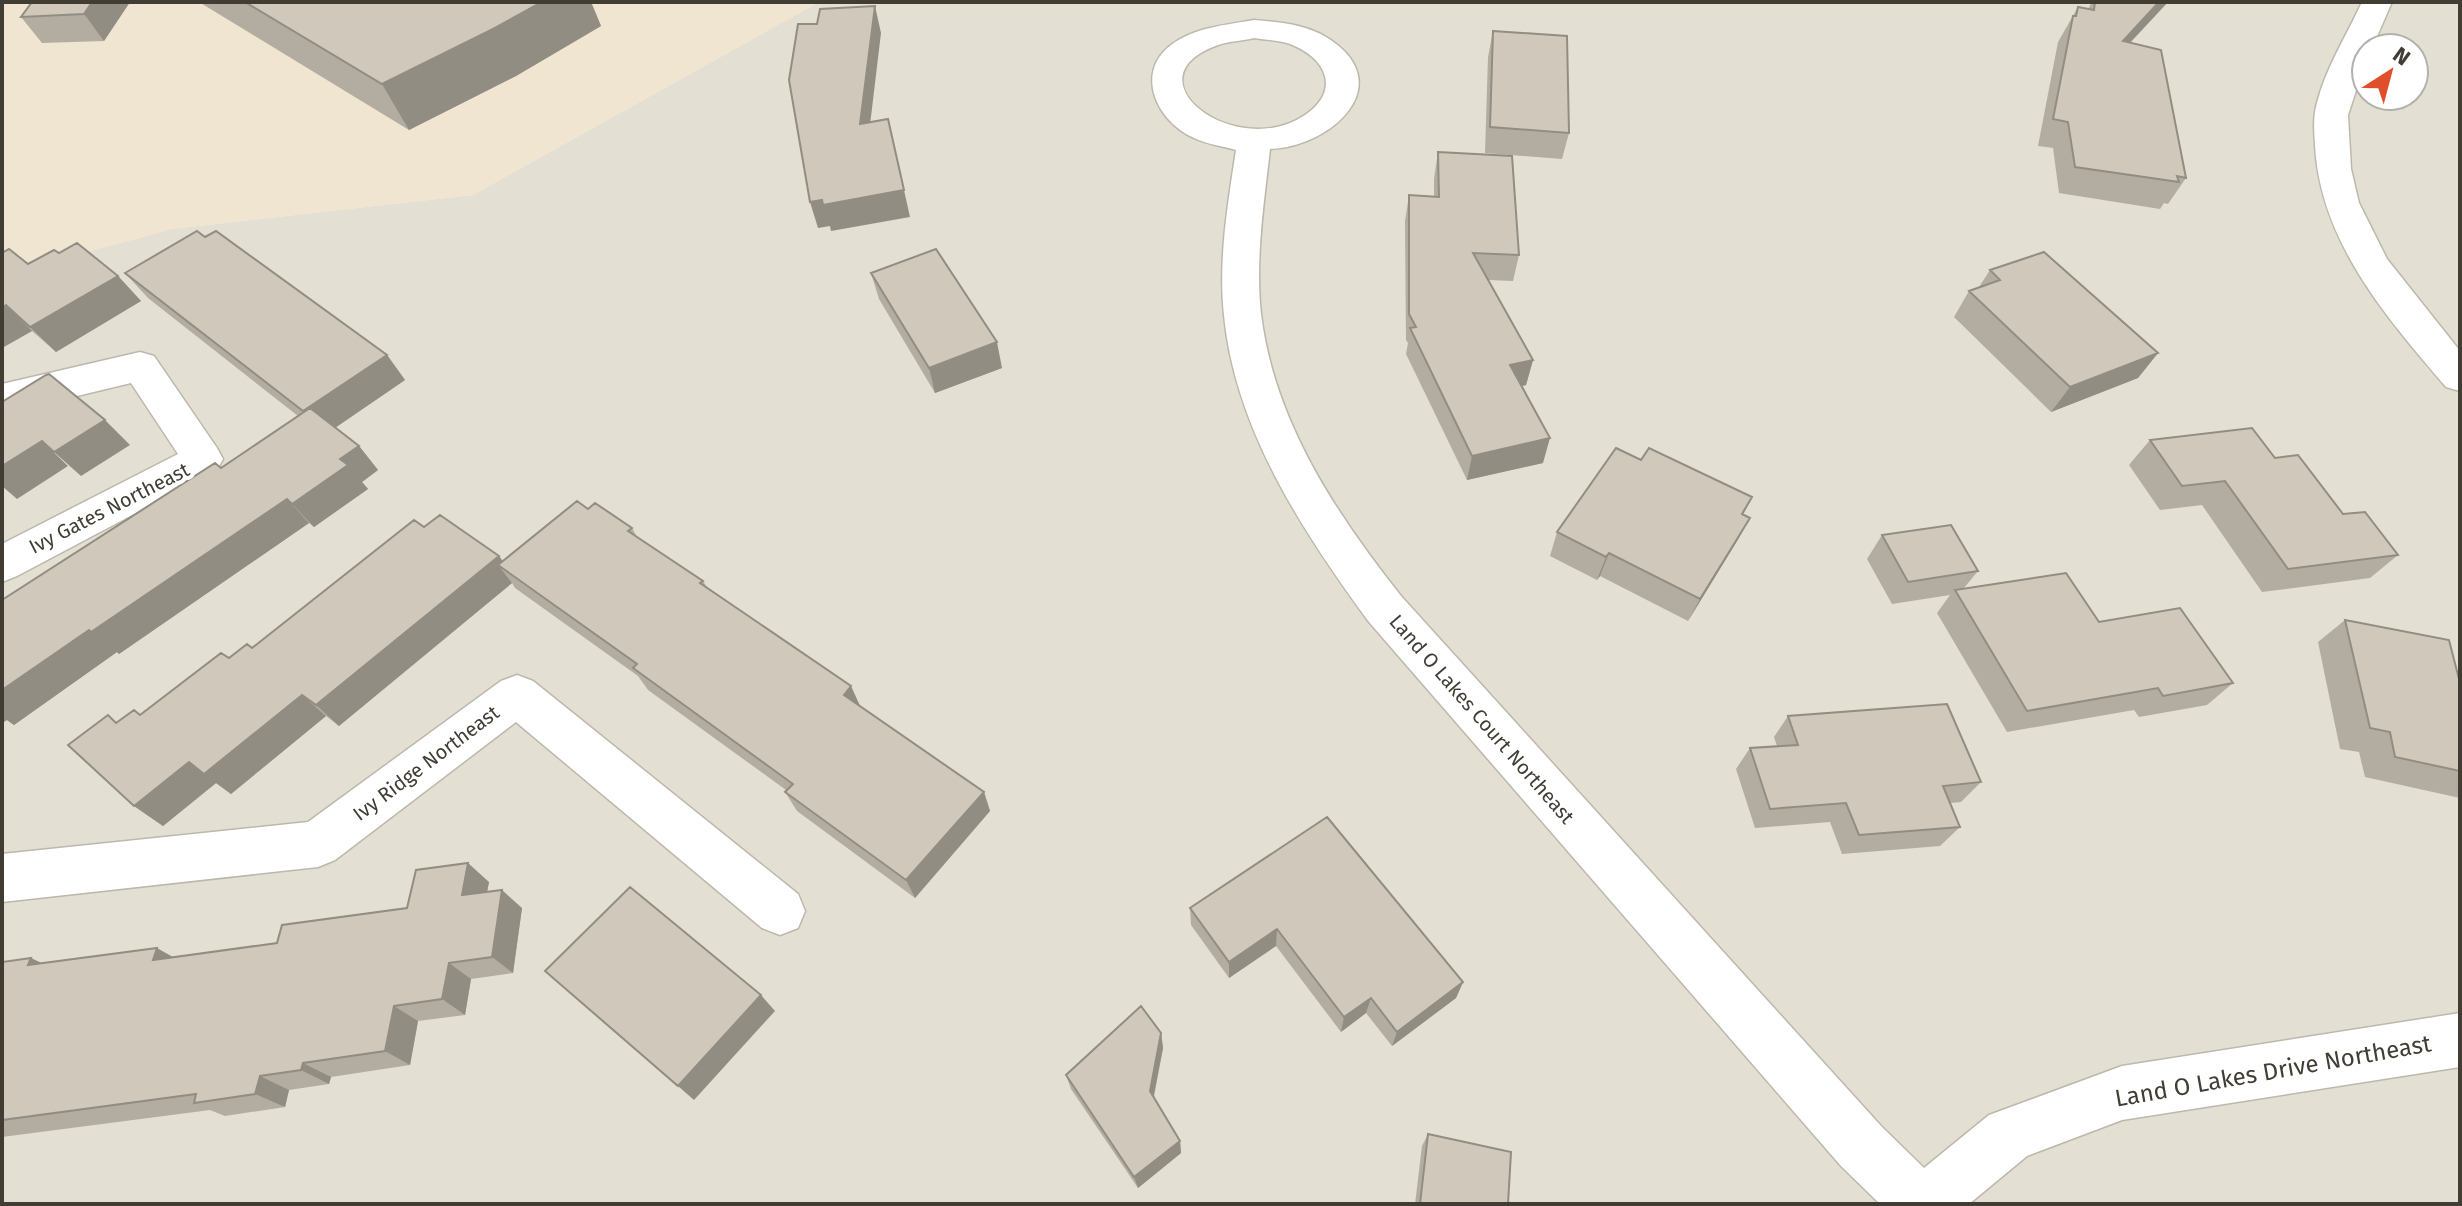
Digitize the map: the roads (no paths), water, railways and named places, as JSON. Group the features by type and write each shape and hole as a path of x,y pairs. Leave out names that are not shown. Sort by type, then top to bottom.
{"street":[{"path":"2377,2 2333,105 2331,159 2349,223 2376,273 2410,320 2460,377"},
{"path":"1254,29 1297,36 1330,56 1340,69 1344,83 1342,97 1333,111 1319,123 1300,132 1254,140 1207,131 1188,122 1174,110 1166,96 1164,82 1168,68 1177,55 1210,35 1254,29"},
{"name":"Land O Lakes Court Northeast","path":"1254,140 1241,242 1242,313 1262,400 1297,482 1335,545 1385,609 1818,1099 1861,1146 1922,1204"},
{"name":"Ivy Gates Northeast","path":"2,399 140,366 203,459 2,564"},
{"name":"Ivy Ridge Northeast","path":"2,878 318,844 517,695 780,911"},
{"name":"Land O Lakes Drive Northeast","path":"1922,1204 2009,1135 2122,1093 2460,1040"}]}
